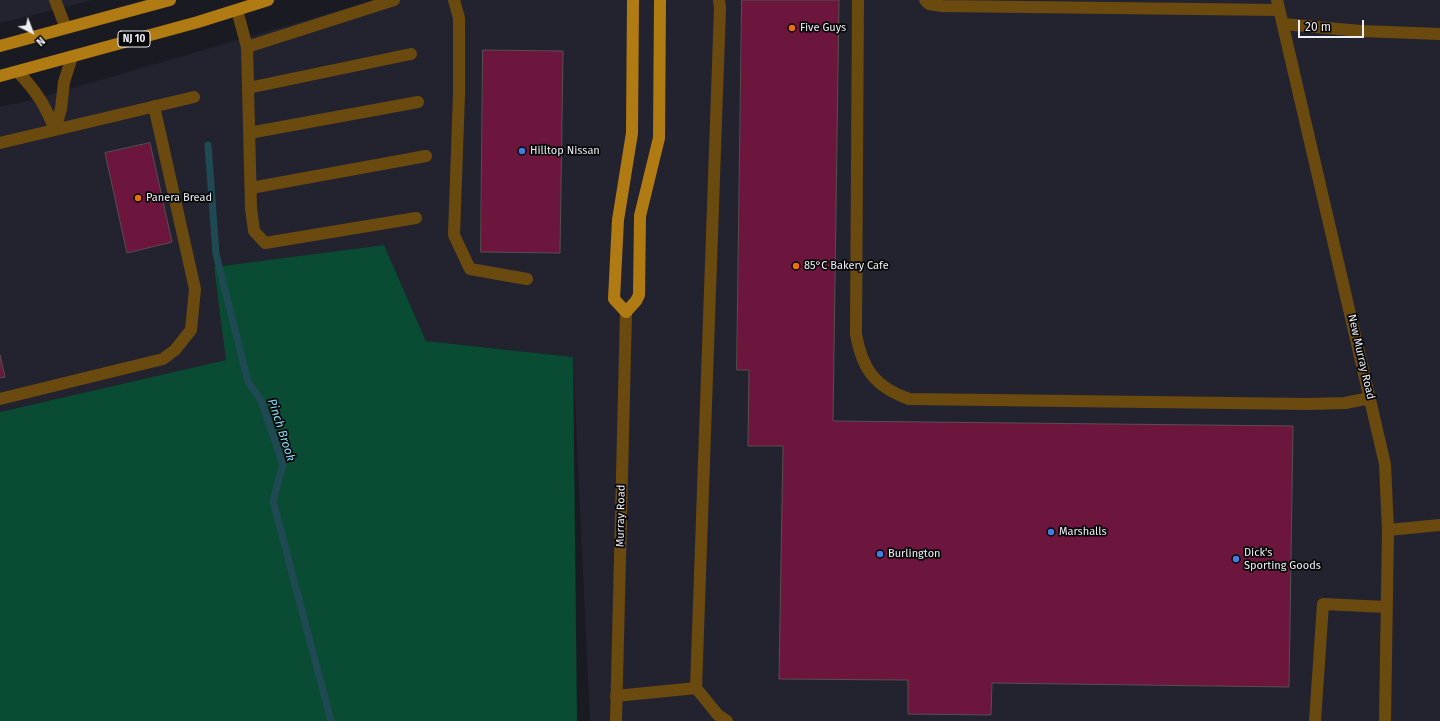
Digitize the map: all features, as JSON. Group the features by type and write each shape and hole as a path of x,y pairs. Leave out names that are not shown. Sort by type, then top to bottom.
{"main road":[{"name":"NJ 10","path":"0,46 170,0"},
{"name":"NJ 10","path":"0,76 72,57 268,0"},
{"path":"633,0 632,133 618,220 614,299 626,312 636,301 639,295 640,216 659,138 660,0"}],"street":[{"path":"55,0 66,28"},
{"path":"247,46 394,0"},
{"path":"454,0 459,18 459,95 454,235 470,269 527,279"},
{"path":"718,0 720,8 696,688 718,715 727,721"},
{"path":"858,0 856,334 859,353 867,369 882,386 895,394 909,399 1308,404 1344,403 1370,398"},
{"path":"924,0 929,4 942,6 1278,5"},
{"name":"New Murray Road","path":"1278,5 1385,464 1388,530 1385,721"},
{"path":"237,10 247,46 251,188 254,231 265,243 416,218"},
{"path":"1283,24 1361,31 1440,34"},
{"path":"248,88 411,54"},
{"path":"55,130 61,109 64,82 72,57"},
{"path":"18,72 36,90 47,109 55,130"},
{"path":"0,143 194,97"},
{"path":"249,133 418,102"},
{"path":"0,399 52,385 147,364 162,359 175,350 191,330 195,289 154,106"},
{"path":"251,188 426,156"},
{"name":"Murray Road","path":"616,721 626,312"},
{"path":"1388,530 1440,525"},
{"path":"1315,721 1323,604 1386,607"},
{"path":"616,696 696,688"}],"shaded area":[{"path":"0,0 93,0 0,23"},
{"path":"375,0 1440,0 1440,721 590,721 573,357 426,341 384,245 214,267 227,360 0,412 0,107 32,100"}],"green space":[{"path":"384,245 426,341 573,357 577,721 0,721 0,412 226,360 214,267"}],"building":[{"path":"742,0 839,0 833,421 1293,426 1289,687 992,683 991,715 908,714 908,680 779,679 783,446 748,446 749,370 737,370"},
{"name":"Hilltop Nissan","path":"483,50 563,51 560,253 481,252"},
{"name":"Panera Bread","path":"150,143 172,242 127,253 105,153"},
{"path":"0,355 5,377 0,378"}],"waterway":[{"name":"Pinch Brook","path":"208,145 216,254 248,382 261,400 283,465 273,501 331,721"}],"place":[{"name":"Five Guys","path":"792,28"},
{"name":"Hilltop Nissan","path":"522,151"},
{"name":"Panera Bread","path":"138,198"},
{"name":"85°C Bakery Cafe","path":"796,266"},
{"name":"Marshalls","path":"1051,532"},
{"name":"Burlington","path":"880,554"},
{"name":"Dick's Sporting Goods","path":"1236,559"}]}
